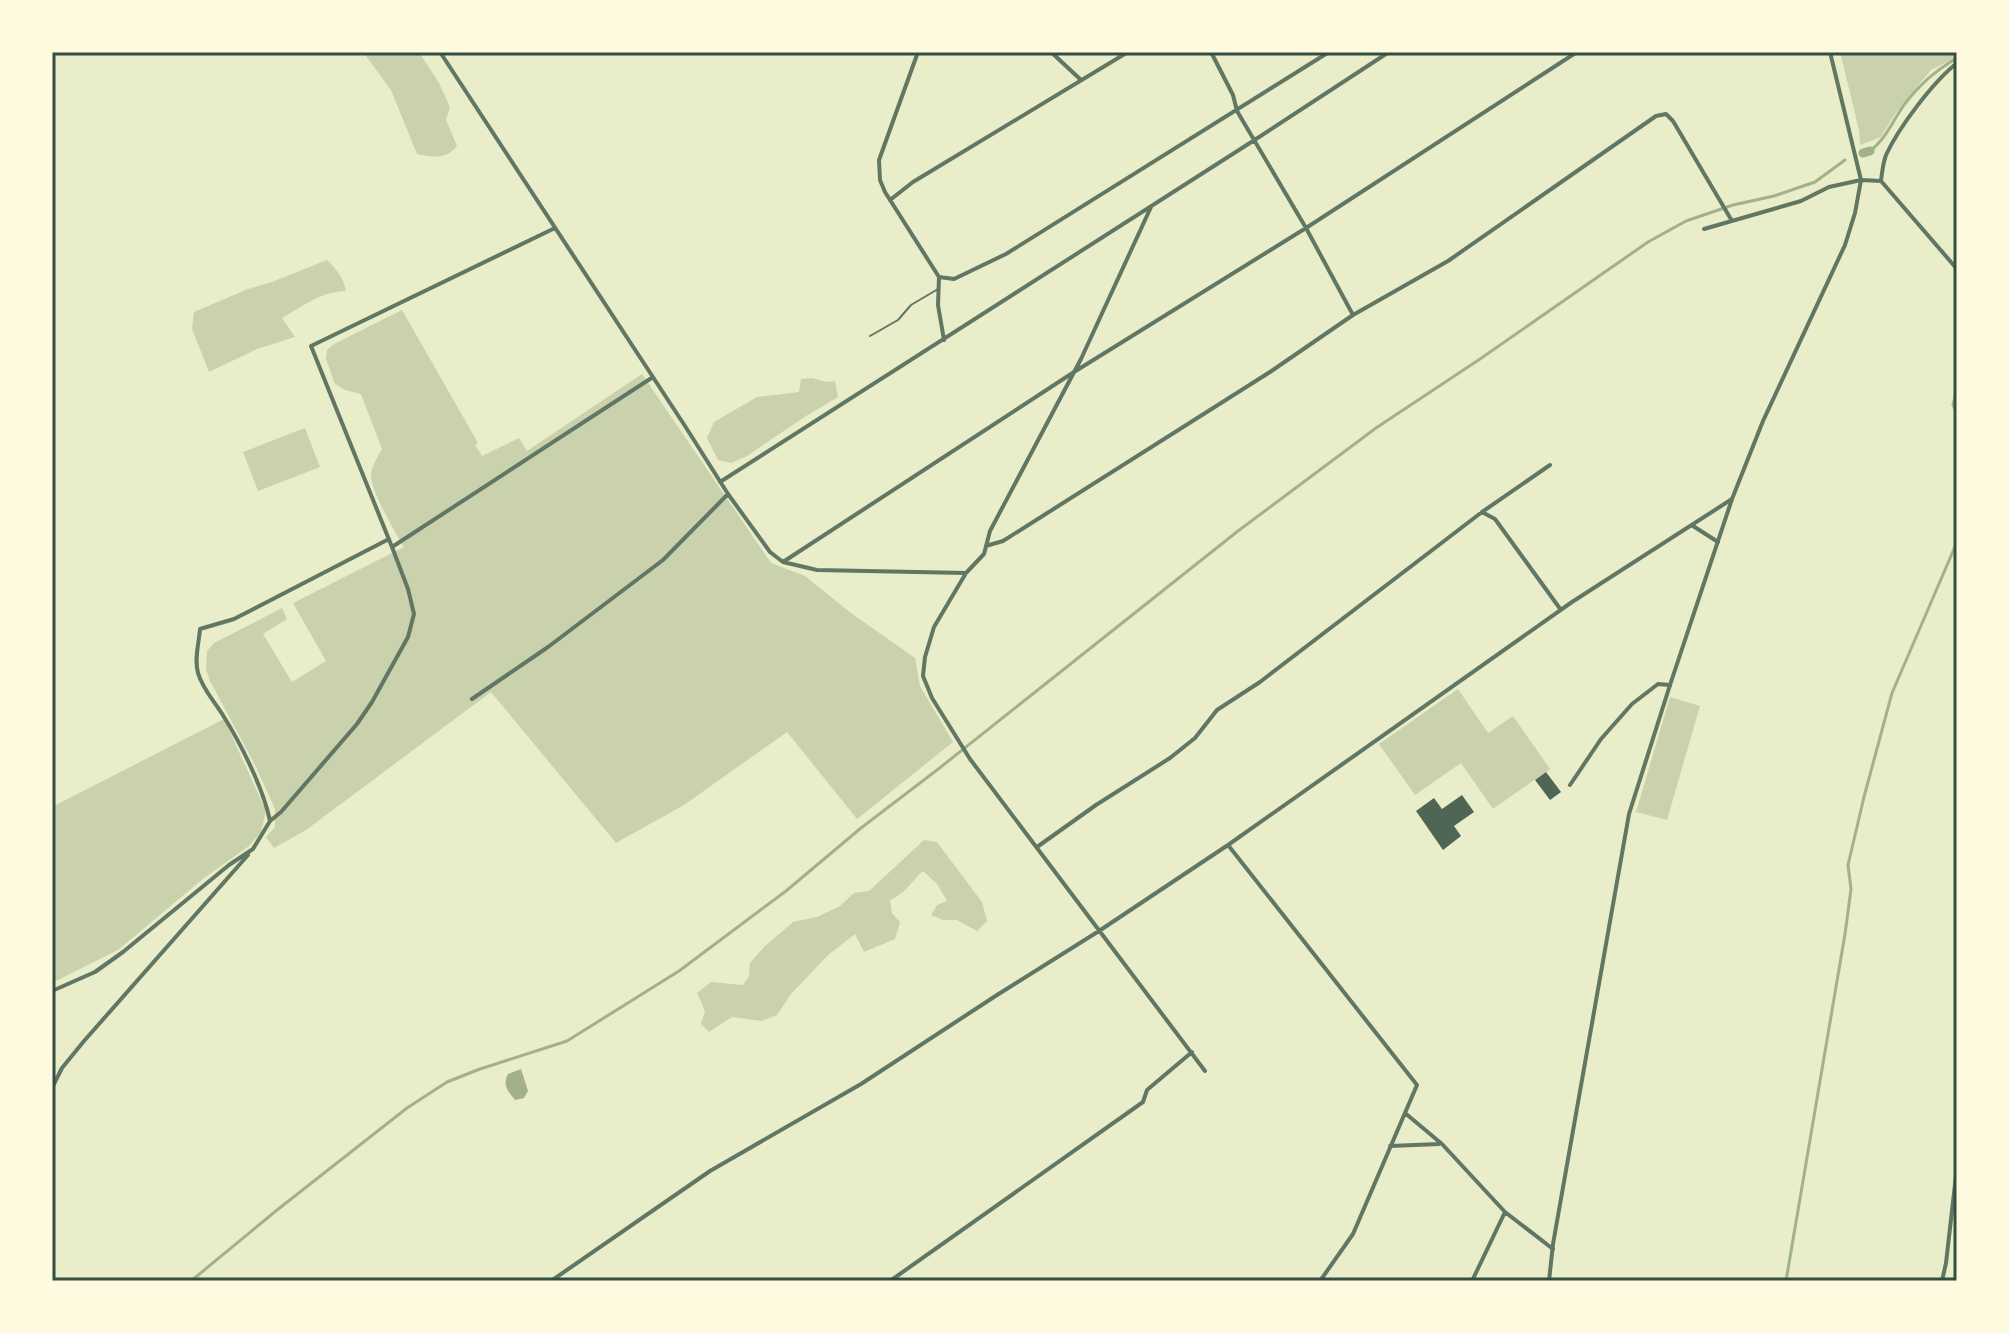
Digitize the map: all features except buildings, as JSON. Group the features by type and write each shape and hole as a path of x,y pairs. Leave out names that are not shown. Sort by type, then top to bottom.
{"street":[{"path":"440,52 720,482 770,552 783,562 817,570 966,573"},
{"path":"918,52 879,160 880,180 939,277 938,305 944,340"},
{"path":"1051,52 1081,80"},
{"path":"890,200 913,182 1128,52"},
{"path":"1211,52 1253,141 1306,228 1353,315"},
{"path":"939,277 954,279 1006,254 1329,52"},
{"path":"720,482 1389,52"},
{"path":"783,562 1074,372 1306,228 1577,52"},
{"path":"1549,1281 1629,814 1732,499 1763,421 1845,245 1855,213 1861,180 1830,52"},
{"path":"1881,181 1885,157 1906,121 1940,78 1957,63"},
{"path":"986,546 1003,541 1270,372 1353,315 1448,261 1656,116 1666,114 1673,121 1732,221"},
{"path":"1704,229 1801,201 1829,187 1861,180 1881,181 1957,269"},
{"path":"1151,207 1074,372 990,531 984,554 966,573 934,627 923,676 932,698 970,759 1205,1071"},
{"path":"52,1088 62,1068 84,1041 253,849 270,821 357,724 372,702 413,623 413,604 311,346 555,228"},
{"path":"392,547 653,377"},
{"path":"1037,847 1170,758 1195,738 1217,710 1260,682 1482,512 1550,465"},
{"path":"472,699 548,647 663,560 728,494"},
{"path":"551,1281 710,1171 861,1084 1099,931 1228,845 1561,610 1732,499"},
{"path":"1482,512 1495,519 1561,610"},
{"path":"1692,525 1718,542"},
{"path":"270,821 259,786 234,734 210,698 198,672 200,629 234,619 389,539"},
{"path":"1570,785 1601,739 1632,704 1658,684 1670,685"},
{"path":"1228,845 1417,1085 1353,1234 1320,1281"},
{"path":"52,991 95,972 253,849"},
{"path":"890,1281 1143,1102 1147,1090 1192,1052"},
{"path":"1404,1112 1442,1144 1505,1212 1553,1249"},
{"path":"1390,1146 1442,1144"},
{"path":"1942,1281 1957,1167"},
{"path":"1472,1281 1505,1212"}],"lane":[{"path":"870,336 898,320 911,305 939,288"}],"shaded area":[{"path":"363,52 419,52 450,107 446,120 457,146 453,150 439,156 417,154 391,90"},
{"path":"1840,52 1953,52 1953,59 1931,70 1895,114 1881,137 1860,145"},
{"path":"327,260 339,274 346,291 321,296 282,318 295,337 257,349 209,372 192,329 194,312"},
{"path":"402,310 478,443 475,445 482,456 519,438 527,451 642,374 771,563 805,576 915,658 920,686 953,742 857,819 787,732 684,805 616,843 491,692 306,830 274,848 266,837 275,827 275,809 210,681 206,669 207,651 214,643 282,608 287,619 263,634 292,682 326,661 293,603 404,547 374,490 371,474 382,449 361,394 335,384 326,359 327,350 334,344"},
{"path":"801,379 835,381 838,397 747,456 731,463 718,460 707,438 714,422 757,397 799,392"},
{"path":"305,428 320,467 258,491 243,452"},
{"path":"1458,689 1488,733 1513,716 1550,769 1493,809 1461,763 1415,795 1379,744"},
{"path":"1670,697 1700,706 1667,820 1636,812"},
{"path":"224,719 266,811 261,832 249,846 204,878 118,950 52,983 52,807"},
{"path":"924,840 937,842 982,902 987,921 977,931 957,920 943,920 931,915 937,905 947,901 937,884 923,871 890,900 892,913 900,922 895,939 864,952 855,934 828,955 791,994 777,1015 762,1021 732,1017 709,1032 701,1024 705,1011 697,993 711,982 743,985 749,976 750,963 793,922 817,917 840,906 854,893 869,891"},
{"path":"521,1069 528,1091 524,1098 515,1100 508,1091 506,1081 508,1074"}],"waterway":[{"path":"1870,151 1885,136 1916,91 1957,58"},
{"path":"1863,153 1870,151"},
{"path":"191,1281 407,1108 447,1082 567,1041 679,971 786,891 861,828 1238,531 1376,428 1648,242 1686,221 1815,182 1845,160"},
{"path":"1957,389 1953,405 1957,413"},
{"path":"1786,1281 1845,934 1851,889 1848,865 1892,693 1957,542"}]}
